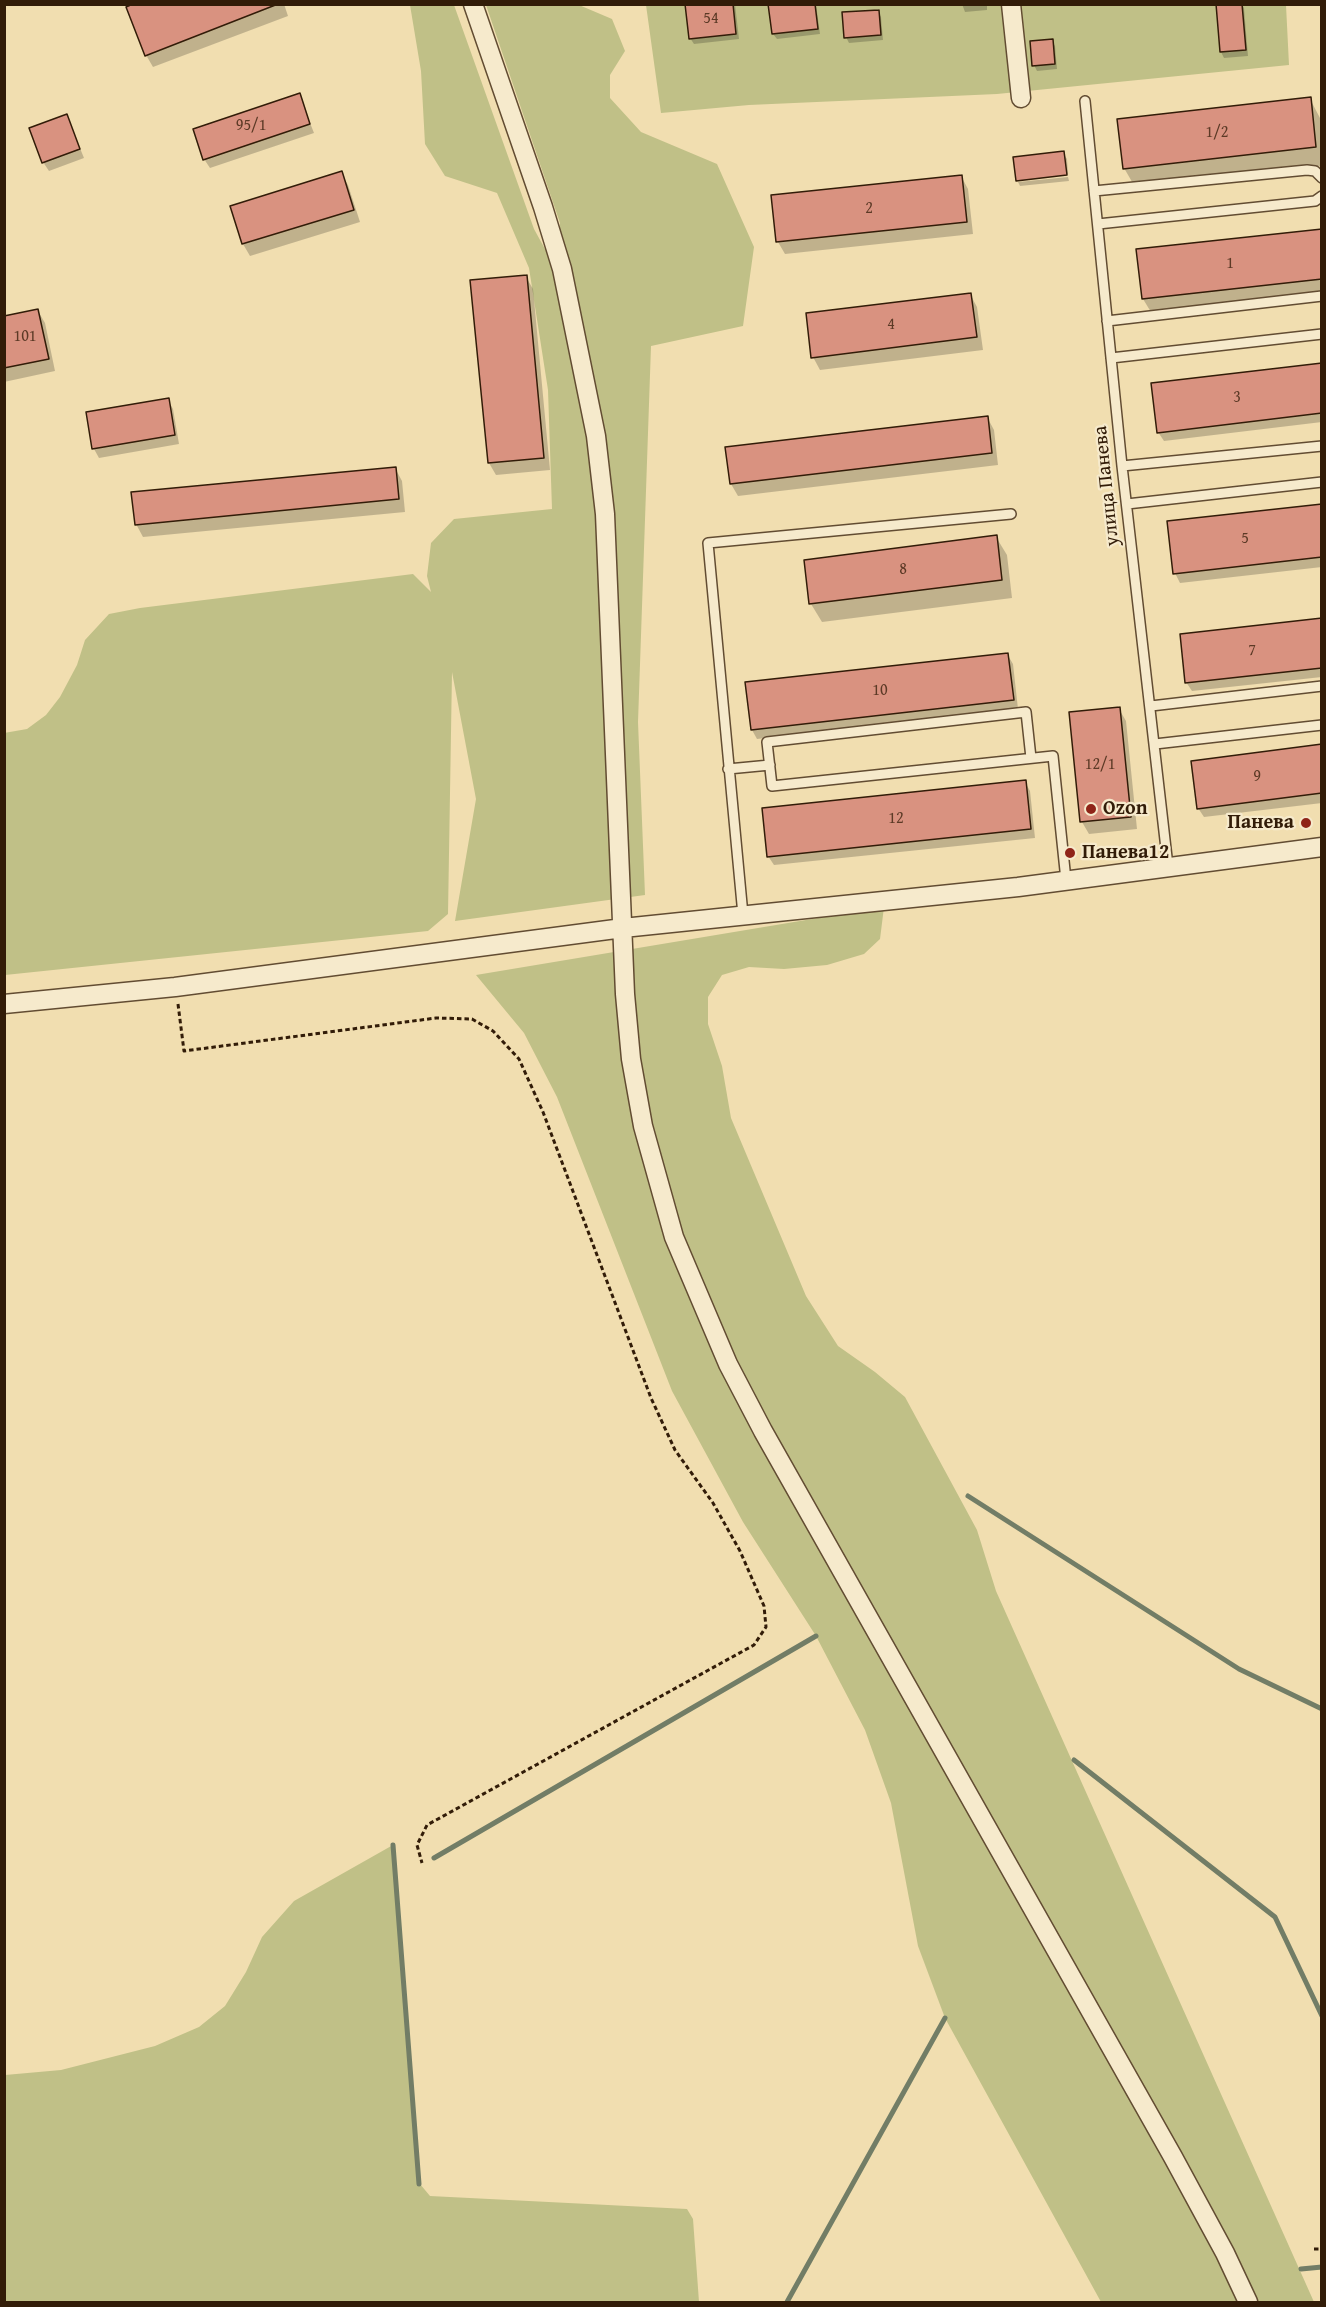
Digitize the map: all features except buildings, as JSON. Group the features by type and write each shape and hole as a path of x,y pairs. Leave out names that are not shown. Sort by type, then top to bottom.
{"street":[{"path":"473,4 562,269 596,436 605,514 622,928 631,1059 643,1126 674,1237 723,1353 768,1442 1173,2157 1226,2253 1248,2302"},
{"path":"1011,4 1021,98"},
{"path":"4,1004 175,987 622,928 1066,880 1322,847"}],"lane":[{"name":"улица Панева","path":"1085,101 1122,466 1168,866"},
{"path":"1094,191 1307,170 1315,171 1322,178"},
{"path":"1098,224 1315,201 1322,196"},
{"path":"1107,321 1322,296"},
{"path":"1111,358 1322,334"},
{"path":"1122,466 1322,446"},
{"path":"1127,504 1322,482"},
{"path":"743,915 708,543 1011,514"},
{"path":"1151,706 1322,686"},
{"path":"1031,758 1026,712 767,742 772,786 1053,756 1066,880"},
{"path":"1155,744 1322,725"},
{"path":"728,769 770,765"}],"path":[{"path":"175,987 184,1051 436,1018 472,1019 493,1031 500,1038 519,1059 543,1112 651,1398 675,1450 713,1503 740,1551 764,1606 766,1627 754,1645 427,1825 417,1845 422,1863"},
{"path":"1314,2249 1322,2249"}],"green space":[{"path":"410,5 454,5 534,229 545,249 560,247 560,223 486,5 579,5 612,19 625,51 610,75 610,98 641,132 717,164 754,247 743,326 651,346 638,722 645,895 455,921 476,799 452,672 448,914 428,931 5,975 4,733 27,729 46,715 60,697 77,665 85,640 109,614 140,608 413,574 431,592 427,576 431,543 454,519 552,509 548,390 529,268 497,193 445,176 425,144 421,71"},
{"path":"646,5 1286,5 1289,65 997,94 749,105 661,113"},
{"path":"884,907 880,939 864,954 827,965 784,969 749,967 722,975 708,997 708,1024 722,1066 731,1118 806,1296 838,1346 905,1397 977,1530 996,1591 1314,2302 1101,2302 945,2018 918,1946 891,1803 865,1730 816,1636 743,1522 672,1391 557,1097 524,1033 476,975"},
{"path":"393,1845 420,2184 430,2196 687,2209 693,2219 699,2302 5,2302 5,2075 61,2070 155,2046 199,2027 225,2006 246,1972 262,1937 294,1901"}],"waterway":[{"path":"968,1496 1239,1669 1322,1709"},
{"path":"434,1858 816,1636"},
{"path":"1074,1760 1275,1917 1322,2016"},
{"path":"393,1845 419,2184"},
{"path":"787,2302 945,2018"},
{"path":"1301,2269 1322,2267"}],"place":[{"name":"Ozon","path":"1091,809"},
{"name":"Панева","path":"1306,823"},
{"name":"Панева12","path":"1070,853"}]}
